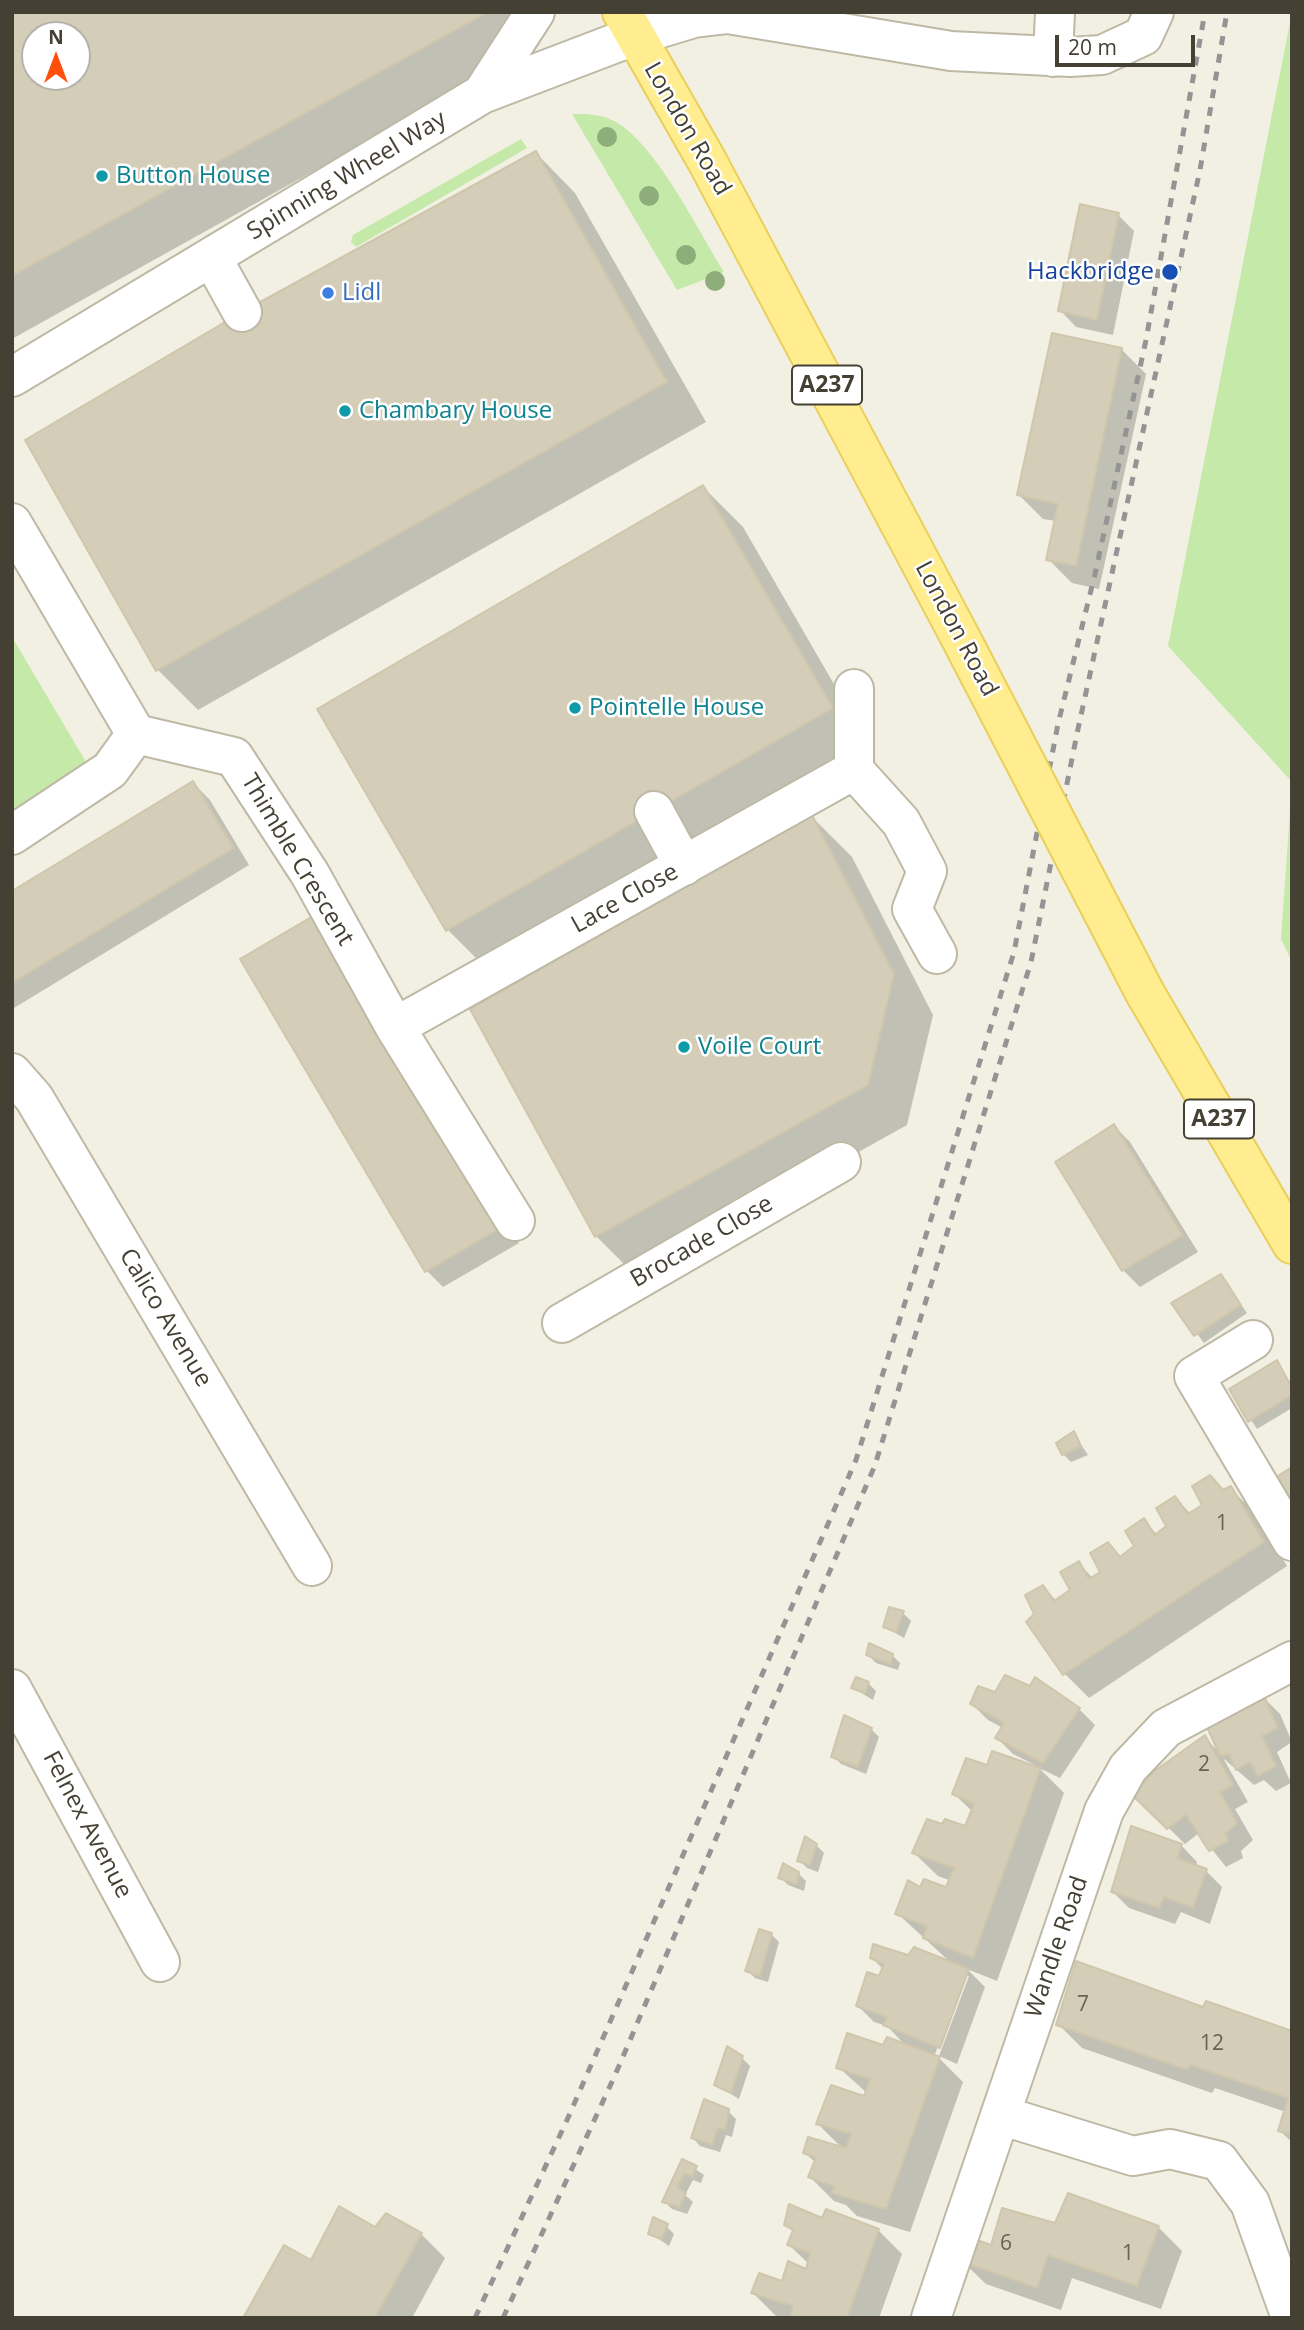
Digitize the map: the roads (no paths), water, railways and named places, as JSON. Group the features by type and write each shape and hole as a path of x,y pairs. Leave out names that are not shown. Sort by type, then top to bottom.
{"main road":[{"name":"London Road","path":"628,24 713,173 1146,993 1292,1244"}],"street":[{"name":"Spinning Wheel Way","path":"482,94 534,12"},
{"path":"1052,57 1055,12"},
{"name":"Spinning Wheel Way","path":"12,377 482,94 628,24 728,14 856,24 951,51 1052,57 1102,55 1143,36 1154,12"},
{"path":"212,258 242,312"},
{"path":"12,523 136,734 110,770 12,835"},
{"path":"854,689 854,770 901,822 927,871 912,909 937,954"},
{"name":"Thimble Crescent","path":"136,734 234,757 310,874 395,1027 515,1221"},
{"name":"Lace Close","path":"395,1027 854,770"},
{"path":"654,811 684,866"},
{"name":"Calico Avenue","path":"12,1073 34,1098 312,1566"},
{"name":"Brocade Close","path":"562,1323 841,1162"},
{"path":"1253,1340 1194,1376 1292,1541"},
{"name":"Wandle Road","path":"931,2318 1104,1811 1128,1768 1166,1728 1292,1661"},
{"name":"Felnex Avenue","path":"12,1689 24,1734 160,1962"},
{"path":"1000,2115 1133,2156 1170,2149 1219,2161 1250,2203 1281,2311"}],"railway":[{"path":"475,2318 567,2120 856,1460 1014,952 1058,724 1095,574 1146,340 1205,12"},
{"path":"503,2318 616,2073 875,1465 1031,962 1078,729 1200,170 1227,12"}],"place":[{"name":"Button House","path":"102,176"},
{"name":"Hackbridge","path":"1170,272"},
{"name":"Lidl","path":"328,293"},
{"name":"Chambary House","path":"345,411"},
{"name":"Pointelle House","path":"575,708"},
{"name":"Voile Court","path":"684,1047"}]}
